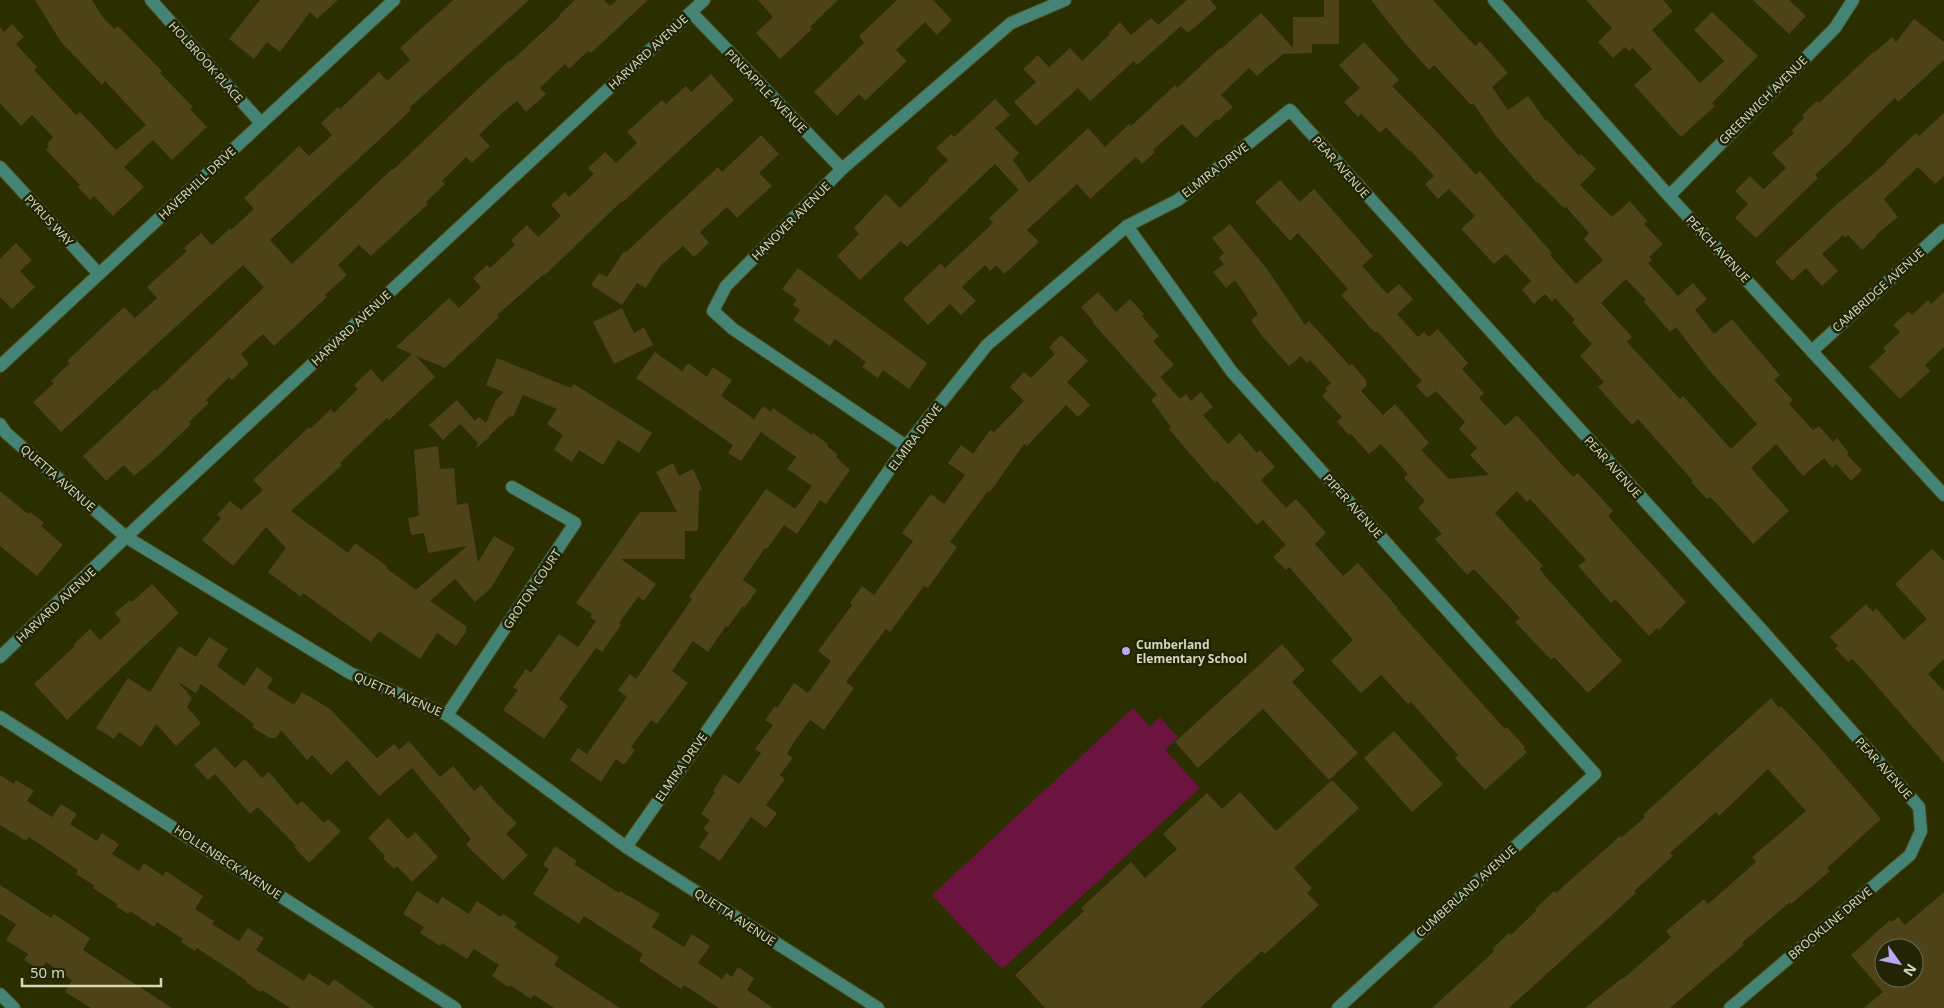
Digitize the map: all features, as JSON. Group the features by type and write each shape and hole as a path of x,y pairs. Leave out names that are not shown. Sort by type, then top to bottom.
{"street":[{"name":"HOLBROOK PLACE","path":"151,0 261,124"},
{"name":"HAVERHILL DRIVE","path":"0,366 394,0"},
{"name":"HARVARD AVENUE","path":"0,657 126,537 704,0"},
{"name":"HANOVER AVENUE","path":"906,446 734,330 713,311 726,286 842,170 1010,23 1065,0"},
{"name":"PEACH AVENUE","path":"1494,0 1669,196 1944,495"},
{"name":"GREENWICH AVENUE","path":"1669,196 1835,28 1853,0"},
{"name":"PINEAPPLE AVENUE","path":"691,12 842,170"},
{"name":"ELMIRA DRIVE","path":"626,847 906,446 987,345 1127,226 1178,200 1290,110"},
{"name":"PEAR AVENUE","path":"1290,110 1918,807 1921,831"},
{"name":"PYRUS WAY","path":"0,167 98,273"},
{"name":"PIPER AVENUE","path":"1127,226 1232,372 1595,774"},
{"name":"CAMBRIDGE AVENUE","path":"1812,351 1944,230"},
{"name":"QUETTA AVENUE","path":"0,424 6,433 126,537 350,674 448,715 626,847 878,1008"},
{"name":"GROTON COURT","path":"448,715 575,523 512,487"},
{"name":"HOLLENBECK AVENUE","path":"0,717 455,1008"},
{"name":"CUMBERLAND AVENUE","path":"1338,1008 1595,774"},
{"name":"BROOKLINE DRIVE","path":"1730,1008 1910,855 1921,831"},
{"path":"0,994 14,1008"}],"shaded area":[{"path":"1133,708 1150,727 1160,717 1178,737 1165,750 1200,788 1002,969 932,895"}],"building":[{"path":"35,0 92,0 102,16 114,29 118,26 162,71 160,73 193,107 190,109 207,127 172,160 153,140 124,167 144,187 113,216 94,196 90,200 78,187 80,185 46,150 49,146 47,144 53,137 32,115 21,126 0,103 0,27 4,32 12,24 24,37 16,44 37,67 34,70 76,115 80,112 116,150 146,125 105,81 102,85 61,42"},
{"path":"260,0 338,0 317,19 310,12 280,52 267,42 254,59 229,39"},
{"path":"453,0 529,0 409,108 411,110 270,240 292,264 575,0 604,0 610,6 617,0 648,0 591,53 588,51 569,69 565,64 540,88 546,94 526,112 517,101 500,115 479,135 490,146 472,163 466,157 442,181 445,184 426,202 428,204 371,256 359,245 338,265 347,275 325,295 327,297 274,346 263,334 241,354 249,364 232,380 229,377 206,400 209,403 189,422 191,424 157,457 134,476 124,465 106,481 83,456 155,389 156,391 264,287 243,265 61,432 33,402 54,383 51,381 70,363 67,361 124,307 135,318 157,298 147,287 187,251 184,248 201,233 212,245 254,209 244,198 299,146 309,156 332,135 321,123 338,107 340,109 379,72 387,81 410,60 400,48"},
{"path":"758,0 838,0 810,27 812,29 780,59 756,33 773,17"},
{"path":"897,0 933,0 952,20 937,35 925,22 896,50 907,61 865,101 859,94 837,116 814,92 864,43 859,36"},
{"path":"1187,0 1210,0 1217,8 1188,33 1181,26 1137,65 1134,61 1090,101 1078,88 1036,126 1014,102 1036,82 1023,69 1038,55 1049,67 1070,48 1082,61 1120,22 1131,35 1151,18 1158,25"},
{"path":"1324,0 1339,0 1339,44 1312,44 1312,53 1283,54 1257,76 1249,68 1221,95 1233,107 1218,121 1216,119 1196,138 1182,124 1153,150 1155,152 1142,164 1136,157 1090,199 1077,184 1027,230 1039,242 1004,274 996,265 990,271 985,265 962,287 976,301 961,315 950,304 928,325 903,299 941,263 945,268 993,223 989,218 1019,190 995,164 907,247 901,241 860,280 837,256 859,234 854,228 886,194 900,208 929,180 948,160 936,148 951,134 954,137 995,99 1010,115 995,128 1019,153 1013,160 1029,183 1088,128 1105,147 1129,124 1131,126 1175,85 1177,88 1261,13 1293,48 1293,17 1324,17"},
{"path":"1371,0 1433,0 1475,46 1480,41 1508,73 1492,87 1508,110 1528,96 1546,121 1579,156 1581,154 1596,169 1580,185 1612,217 1630,201 1647,221 1644,224 1663,244 1649,257 1652,260 1648,263 1678,296 1693,283 1707,299 1695,310 1714,334 1732,319 1780,375 1774,380 1793,400 1789,404 1813,430 1819,426 1833,442 1837,438 1849,453 1847,455 1862,470 1851,481 1836,464 1832,468 1824,458 1803,476 1776,444 1751,468 1789,511 1753,544 1710,497 1707,499 1691,482 1693,481 1638,419 1632,425 1598,387 1604,382 1580,356 1592,344 1572,322 1575,320 1555,298 1552,302 1545,294 1534,304 1522,290 1531,281 1506,254 1494,264 1461,229 1475,216 1449,189 1438,199 1425,184 1434,176 1410,150 1386,127 1380,133 1361,114 1358,117 1344,102 1360,88 1339,65 1364,42 1399,80 1392,86 1476,175 1480,171 1552,253 1550,255 1576,284 1603,260 1584,239 1589,233 1566,207 1564,208 1537,183 1496,136 1473,103 1471,105 1434,65 1429,70","holes":["1626,279 1646,300 1644,302 1670,332 1676,327 1708,369 1757,424 1731,449 1683,396 1680,399 1627,342 1632,337 1601,303"]},
{"path":"1586,0 1663,0 1673,11 1652,30 1700,83 1724,61 1694,30 1712,12 1758,56 1712,103 1715,106 1681,137 1634,85 1652,69 1633,48 1629,51 1625,47 1613,58 1598,42 1612,28"},
{"path":"1753,0 1789,0 1806,16 1789,34"},
{"path":"1914,19 1944,42 1944,60 1898,102 1895,98 1815,175 1818,178 1756,238 1735,218 1748,204 1735,191 1750,176 1763,189 1786,168 1772,153 1794,133 1792,130 1804,118 1802,115 1817,101 1819,103 1873,52 1892,37 1896,42"},
{"path":"711,74 734,100 622,201 545,275 497,315 499,317 445,368 416,356 435,377 389,420 387,418 340,463 342,465 291,511 348,553 355,543 416,590 467,546 428,553 424,533 411,535 408,518 419,516 414,450 438,446 440,469 454,468 457,505 468,503 478,562 494,536 515,548 491,588 475,602 455,579 430,601 466,626 466,632 456,646 437,633 420,659 379,631 371,642 303,593 301,597 268,572 286,548 266,527 233,566 202,540 221,518 217,515 230,501 241,510 263,490 253,480 309,427 310,429 331,409 334,413 358,389 354,385 371,369 382,382 412,354 396,347 449,298 459,308 481,287 473,278 487,265 490,268 515,245 511,240 527,225 538,237 561,216 551,205 565,192 569,197 594,174 588,168 605,152 616,163 637,143 627,132 662,100 666,104 686,86 691,92"},
{"path":"1944,113 1944,176 1935,184 1918,167 1884,199 1898,217 1876,235 1862,250 1848,235 1845,238 1843,235 1822,254 1838,271 1822,286 1806,268 1792,281 1775,262 1836,205 1887,162 1916,133 1919,136"},
{"path":"761,135 779,154 759,173 772,186 737,218 727,207 700,232 709,243 694,257 683,246 660,266 646,288 637,283 622,305 591,285 599,273 607,277 624,251 626,252 718,167 722,172"},
{"path":"1280,180 1300,202 1314,189 1373,256 1362,266 1387,294 1399,284 1413,299 1397,314 1418,337 1424,332 1429,337 1438,329 1468,363 1462,369 1484,393 1479,398 1505,426 1517,415 1573,477 1578,473 1613,511 1608,516 1686,602 1659,630 1657,628 1649,636 1615,599 1611,603 1578,566 1586,560 1530,499 1527,502 1517,491 1495,513 1543,566 1540,569 1546,577 1622,661 1588,693 1554,657 1551,660 1515,622 1520,618 1474,569 1467,575 1435,539 1442,534 1418,508 1425,501 1404,478 1408,474 1381,444 1369,454 1337,422 1342,417 1322,396 1327,391 1325,388 1331,383 1310,360 1307,363 1301,356 1289,366 1262,336 1251,320 1258,314 1235,280 1226,288 1213,272 1224,264 1219,258 1224,253 1212,238 1230,224 1267,269 1305,325 1309,321 1350,366 1352,364 1366,380 1367,386 1361,391 1383,415 1395,404 1429,443 1421,450 1449,479 1489,475 1470,455 1477,448 1459,429 1465,422 1436,391 1427,398 1416,386 1422,381 1377,331 1375,333 1341,295 1348,289 1298,233 1290,241 1255,202"},
{"path":"16,243 32,260 20,271 35,287 12,309 0,297 0,259"},
{"path":"798,268 927,363 909,389 883,370 878,378 862,367 866,362 835,339 830,346 793,320 800,310 793,305 797,300 782,289"},
{"path":"1098,292 1116,312 1130,299 1144,314 1142,316 1159,336 1153,341 1174,365 1160,377 1180,399 1186,394 1191,401 1201,392 1213,407 1203,415 1228,444 1240,433 1257,453 1260,450 1275,467 1261,480 1286,508 1296,499 1326,533 1315,544 1343,576 1358,563 1505,729 1507,727 1525,747 1524,749 1527,752 1485,790 1455,758 1458,755 1411,702 1408,704 1381,675 1361,693 1331,661 1353,640 1289,567 1286,570 1273,557 1286,545 1263,520 1257,525 1217,481 1215,483 1169,429 1171,427 1151,400 1157,395 1081,307"},
{"path":"1944,292 1944,347 1925,365 1930,371 1900,399 1869,367 1886,351 1883,348 1900,332 1893,325 1909,311 1912,315 1928,300 1931,304"},
{"path":"622,308 634,333 644,327 653,345 614,364 593,322"},
{"path":"1061,335 1088,361 1067,382 1090,405 1078,417 1066,405 1027,446 1024,444 990,492 988,491 950,542 957,547 928,588 924,586 890,632 886,629 846,682 854,688 824,730 810,720 787,754 793,758 780,775 785,779 766,805 777,813 766,828 751,817 720,861 699,847 709,833 703,829 710,820 701,814 724,774 739,784 761,753 755,749 773,725 765,720 775,706 777,708 794,683 808,693 831,661 818,651 852,605 850,603 862,586 874,595 913,541 902,533 915,515 931,494 944,504 965,475 948,463 961,445 973,454 990,430 994,432 1024,401 1010,387 1024,372 1031,378 1055,354 1049,347"},
{"path":"655,352 682,371 688,363 707,377 713,367 732,380 721,396 754,419 763,406 771,412 773,408 828,444 827,446 838,455 836,457 850,470 826,504 820,500 797,534 784,525 767,549 765,548 743,580 757,590 728,627 726,626 708,652 693,641 672,671 688,683 657,724 651,720 631,747 635,750 624,765 616,759 601,782 570,760 578,748 587,754 627,697 618,690 630,674 636,679 692,599 689,597 766,489 795,509 812,486 787,469 796,457 761,432 741,461 728,453 733,445 636,378"},
{"path":"497,358 571,388 574,384 652,433 639,453 618,440 603,465 579,450 572,462 554,450 563,435 547,424 557,409 523,395 513,417 510,416 490,437 475,449 478,443 460,424 443,440 429,425 457,400 475,421 479,417 486,423 496,400 504,392 486,385"},
{"path":"673,463 679,476 693,469 702,489 699,491 698,531 685,531 685,559 621,559 656,584 644,601 638,597 619,623 621,625 602,652 596,648 559,699 568,706 544,739 503,710 518,690 513,687 526,669 531,673 559,634 578,647 596,621 590,617 592,614 576,603 640,512 677,512 656,472"},
{"path":"0,491 28,514 30,512 44,523 41,526 63,545 37,576 0,546"},
{"path":"1932,549 1944,561 1944,659 1928,674 1944,691 1944,763 1860,667 1852,659 1848,662 1835,648 1838,646 1830,637 1866,604 1873,612 1876,608 1904,640 1927,619 1895,584"},
{"path":"152,584 179,613 67,720 34,684 75,646 73,645 90,629 100,640 121,621 115,613 130,600 132,602"},
{"path":"209,637 228,649 217,666 244,686 257,667 273,679 267,688 294,705 302,692 330,709 377,758 394,744 399,750 409,741 440,777 453,766 474,791 481,785 495,802 517,823 506,834 528,855 503,880 466,845 471,839 412,768 379,796 347,760 331,775 312,755 307,760 281,730 276,738 270,738 252,727 254,724 201,684 196,693 178,682 192,698 187,707 201,723 176,746 156,724 141,747 119,732 114,739 96,728 128,678 150,692 179,646 196,657"},
{"path":"1282,644 1305,670 1292,682 1358,753 1329,780 1263,709 1198,768 1175,742"},
{"path":"1771,698 1814,741 1881,819 1827,868 1830,871 1742,943 1744,945 1670,1008 1585,1008 1623,979 1671,937 1666,931 1704,899 1708,904 1756,862 1752,857 1806,811 1768,769 1719,816 1716,812 1670,853 1673,856 1634,891 1636,893 1509,1008 1432,1008 1488,957 1494,951 1492,949 1509,933 1511,935 1554,891 1556,893 1620,836 1621,838 1645,817 1643,815"},
{"path":"1394,731 1443,784 1412,812 1364,758"},
{"path":"215,747 235,768 245,759 262,778 269,772 297,805 302,801 324,823 328,819 341,831 309,863 294,847 296,846 258,807 250,814 215,774 208,780 194,765"},
{"path":"0,775 14,784 16,780 34,791 27,801 52,817 61,804 77,814 70,824 97,841 102,833 119,844 112,854 139,871 144,863 163,876 166,871 203,896 195,909 214,921 212,924 239,941 248,928 264,938 256,950 304,981 309,973 329,986 334,979 375,1008 290,1008 262,990 260,992 247,981 197,948 195,951 181,942 183,939 157,922 154,927 130,911 128,914 93,888 95,886 76,874 78,870 29,837 26,841 0,825"},
{"path":"1332,780 1359,808 1294,868 1312,888 1307,893 1319,905 1265,954 1262,951 1200,1008 1045,1008 1015,975 1084,911 1081,908 1131,862 1145,878 1177,849 1163,834 1207,793 1222,809 1240,792 1276,831"},
{"path":"388,818 408,839 415,832 438,857 412,882 397,866 394,869 383,858 385,856 368,838"},
{"path":"555,846 577,861 574,864 619,893 620,891 660,914 652,927 684,947 692,934 710,946 698,963 722,979 726,973 732,977 738,967 754,978 747,990 773,1008 719,1008 684,985 681,989 639,961 643,954 584,916 579,924 533,894 549,869 543,865"},
{"path":"0,885 51,918 54,914 90,938 83,950 172,1008 91,1008 65,992 72,980 46,962 40,971 24,960 28,954 6,940 16,924 0,914"},
{"path":"417,891 438,904 442,897 469,914 477,901 501,917 503,914 517,923 514,927 559,957 554,965 620,1008 554,1008 534,995 531,999 510,985 508,987 492,976 499,965 474,949 467,959 442,943 440,946 420,933 424,927 403,914"},
{"path":"1944,892 1944,1008 1864,1008 1883,992 1880,988 1924,988 1924,938 1874,938 1874,982 1851,955 1890,920 1892,922 1898,917 1905,925"}],"place":[{"name":"Cumberland Elementary School","path":"1126,651"}]}
